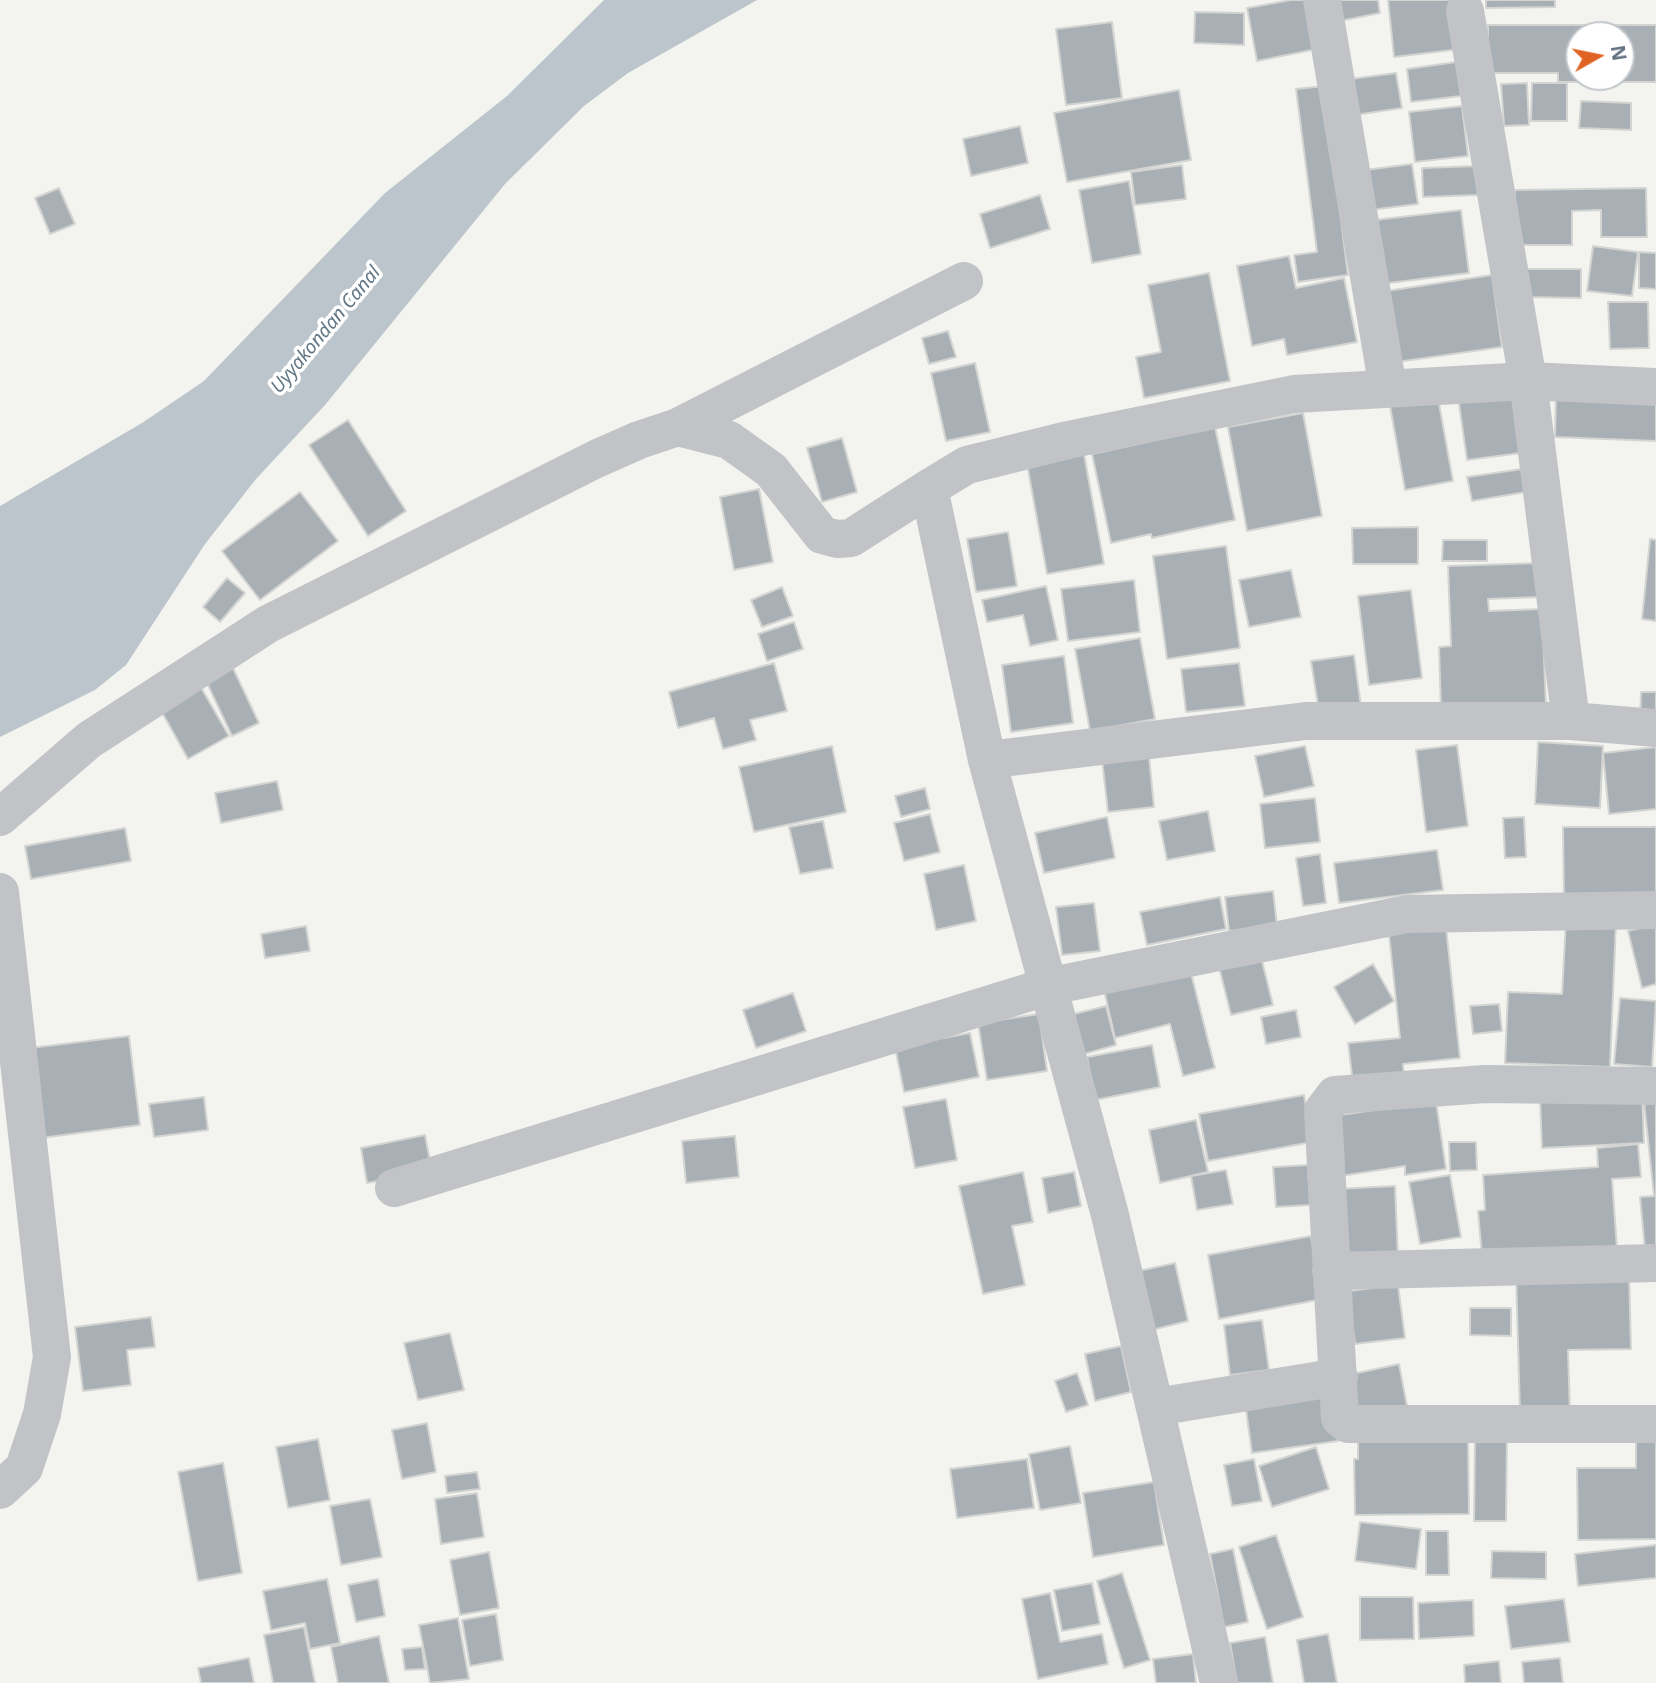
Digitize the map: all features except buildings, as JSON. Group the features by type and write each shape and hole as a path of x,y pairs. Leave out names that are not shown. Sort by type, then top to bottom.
{"street":[{"path":"1322,0 1388,388"},
{"path":"1465,11 1528,381 1571,721"},
{"path":"0,817 89,740 268,624 596,459 678,427 964,281"},
{"path":"678,427 729,440 771,470 822,535 850,538 967,465 1068,440 1294,394 1528,381 1656,387"},
{"path":"929,488 987,760 1046,987 1110,1215 1219,1683"},
{"path":"987,760 1306,720 1571,721 1656,728"},
{"path":"0,892 52,1357 42,1414 24,1468 0,1490"},
{"path":"394,1188 1046,987 1407,914 1656,910"},
{"path":"1656,1086 1485,1084 1335,1095 1323,1111 1340,1418 1348,1424 1656,1424"},
{"path":"1331,1271 1656,1263"},
{"path":"1156,1407 1339,1377"}],"water":[{"name":"Uyyakondan Canal","path":"604,0 757,0 628,73 584,106 505,184 325,405 256,479 205,544 126,665 95,690 0,737 0,506 142,423 204,381 385,193 507,96"}]}
